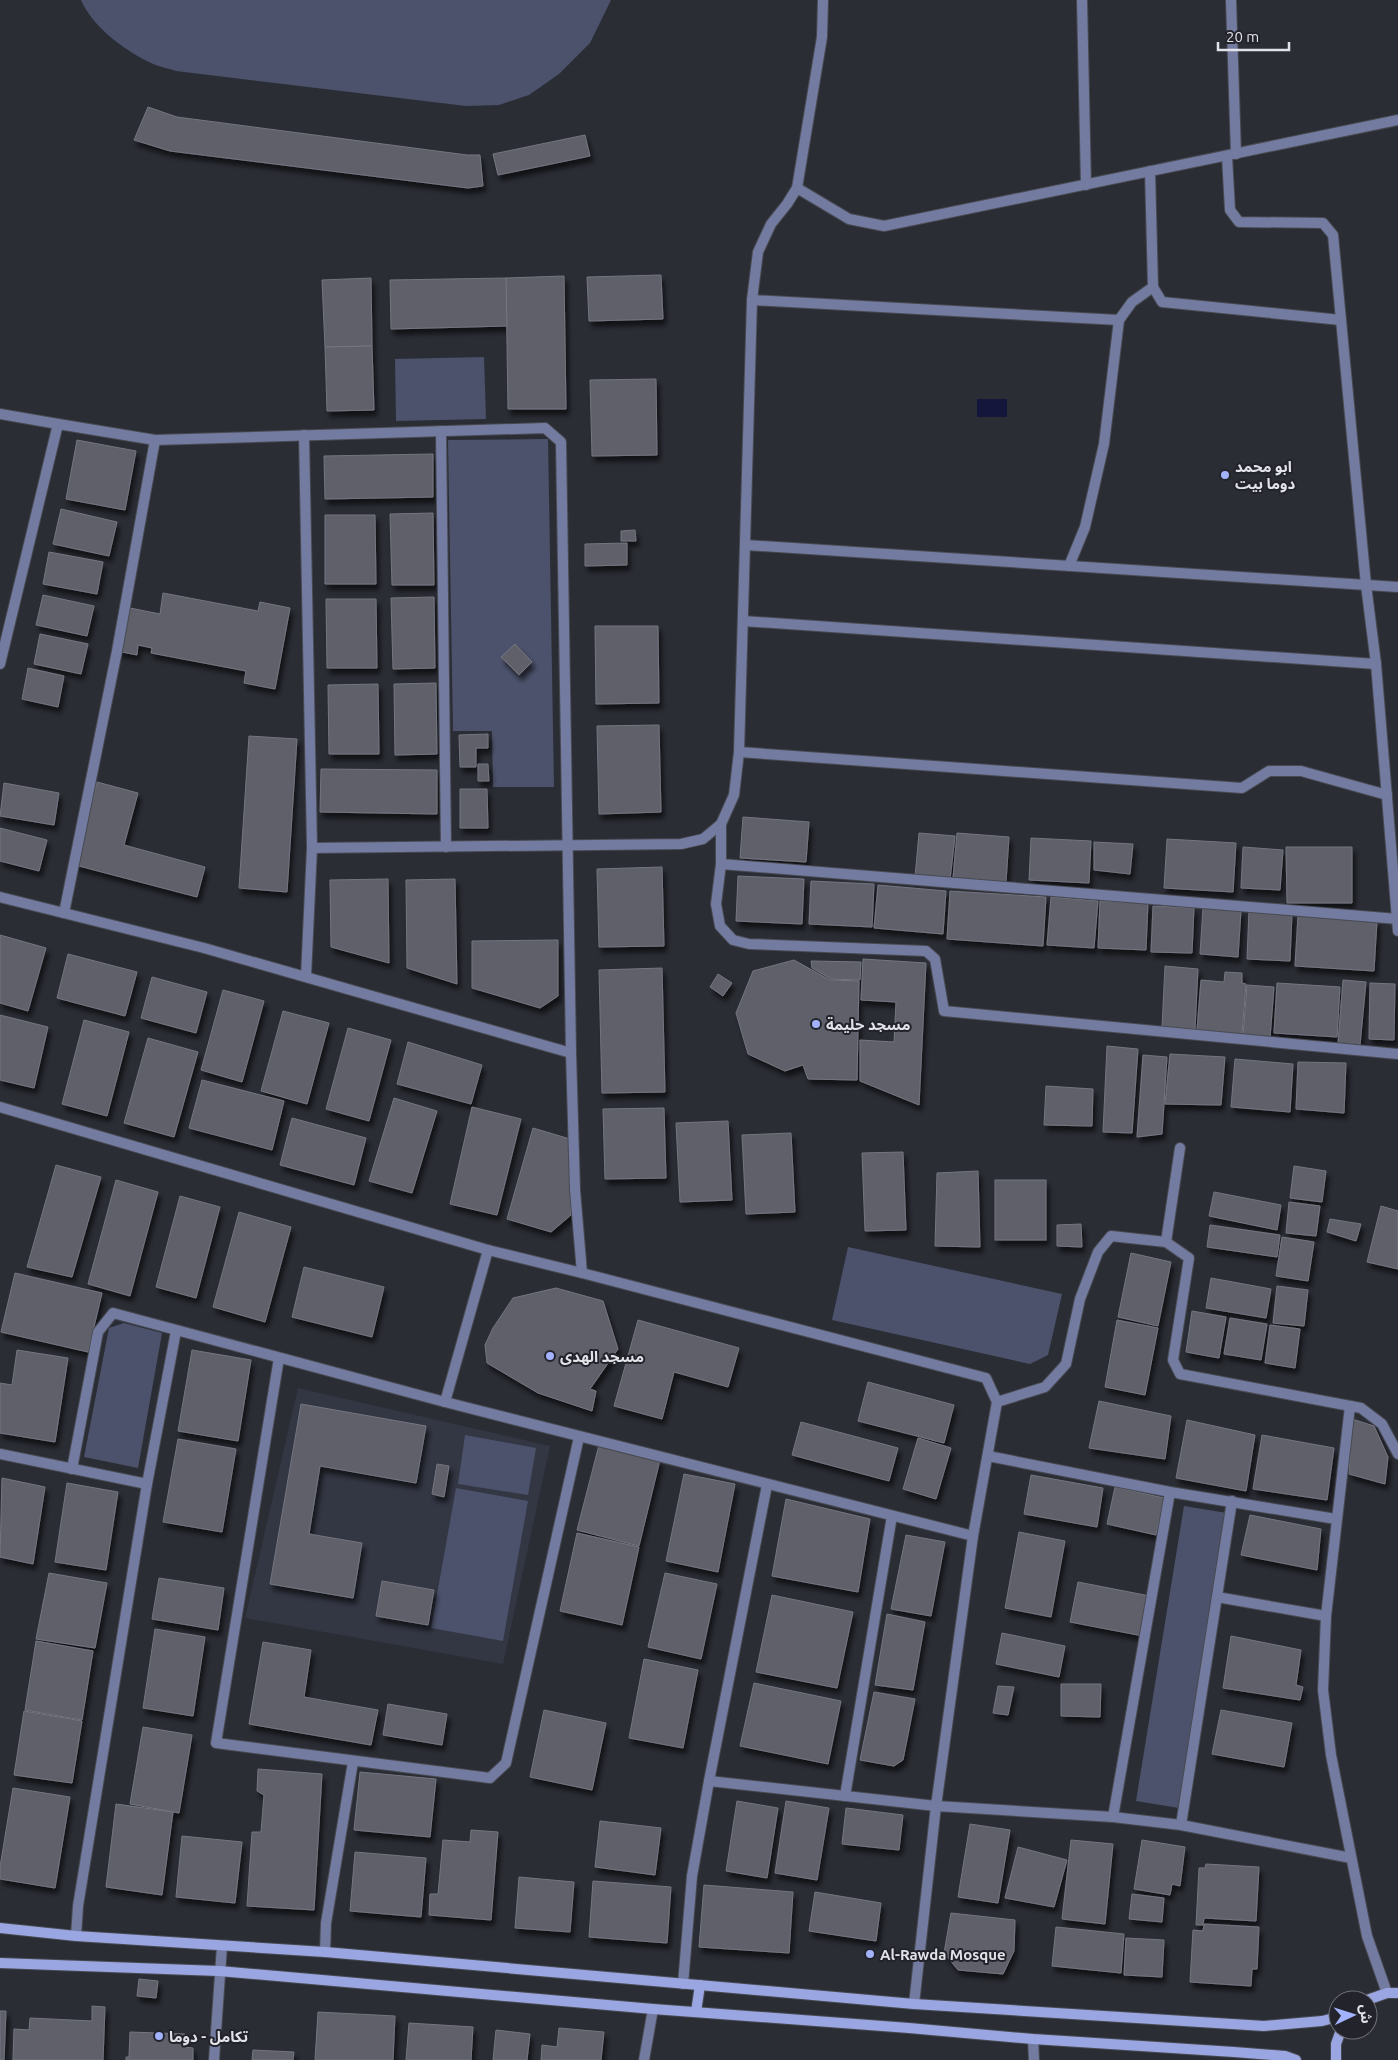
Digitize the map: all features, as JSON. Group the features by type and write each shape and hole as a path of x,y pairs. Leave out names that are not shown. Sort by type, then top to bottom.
{"main road":[{"path":"0,1928 76,1936 324,1952 914,2004 1264,2026 1328,2020"},
{"path":"0,1963 219,1971 653,2009 1234,2056 1285,2056 1296,2060"},
{"path":"696,2012 700,1984"},
{"path":"1378,1996 1387,1993 1398,1993"},
{"path":"1336,2060 1337,2040"}],"street":[{"path":"823,0 822,36 797,188 771,224 758,252 752,300 739,752 734,794 721,824 721,864 716,904 720,926 733,940 749,944 926,951 935,959 944,1010 1398,1054"},
{"path":"1082,0 1086,185"},
{"path":"1231,0 1230,210 1239,222 1323,223 1333,235 1366,585 1376,664 1398,931"},
{"path":"797,188 849,219 884,226 1398,120"},
{"path":"1150,172 1153,287 1162,302 1340,320"},
{"path":"1069,566 1085,527 1104,444 1119,320 1132,302 1153,287"},
{"path":"752,300 1119,320"},
{"path":"0,414 155,440 545,428 561,442 571,1052 576,1190 582,1273"},
{"path":"0,664 58,424"},
{"path":"441,432 446,847"},
{"path":"304,435 312,848 306,976"},
{"path":"64,913 117,651 155,440"},
{"path":"745,545 1398,587"},
{"path":"743,621 1376,664"},
{"path":"739,752 1242,788 1269,771 1301,771 1387,795"},
{"path":"312,848 682,844 703,839 721,824"},
{"path":"721,864 1398,919"},
{"path":"0,897 306,976 571,1052"},
{"path":"0,1107 488,1250 986,1378 997,1402 973,1536 936,1806 914,2004"},
{"path":"1166,1242 1180,1148"},
{"path":"997,1402 1045,1387 1066,1364 1080,1299 1098,1252 1111,1236 1166,1242 1189,1258 1173,1360 1180,1374 1361,1408 1382,1424 1398,1454"},
{"path":"445,1402 488,1250"},
{"path":"72,1469 98,1332 114,1313 579,1437 973,1536"},
{"path":"76,1936 78,1906 146,1484 176,1331"},
{"path":"279,1358 216,1743 490,1778 506,1763 579,1437"},
{"path":"1350,1406 1326,1616 1323,1690 1331,1755 1367,1936 1387,1993"},
{"path":"0,1454 146,1484"},
{"path":"988,1456 1170,1492 1336,1519"},
{"path":"683,1984 692,1876 708,1781 767,1484"},
{"path":"1113,1817 1170,1492"},
{"path":"1180,1825 1232,1501"},
{"path":"845,1796 892,1516"},
{"path":"1217,1597 1326,1616"},
{"path":"324,1952 326,1923 353,1762"},
{"path":"708,1781 936,1806 1113,1817 1180,1825 1351,1858"},
{"path":"214,2060 222,1946"},
{"path":"644,2060 653,2009"},
{"path":"1033,2039 1034,2060"}],"shaded area":[{"path":"81,0 611,0 590,43 559,74 529,95 499,105 466,106 176,71 147,61 116,41 92,18"},
{"path":"484,357 486,419 396,421 395,359"},
{"path":"977,399 1007,399 1007,417 977,417"},
{"path":"548,439 554,787 493,787 492,731 453,731 448,440"},
{"path":"848,1247 1062,1294 1048,1355 1030,1364 832,1320"},
{"path":"124,1323 162,1333 138,1468 84,1457 109,1328"},
{"path":"298,1388 550,1446 503,1664 245,1618"},
{"path":"465,1435 536,1448 528,1495 458,1484"},
{"path":"456,1488 528,1501 503,1641 431,1628"},
{"path":"1184,1506 1227,1513 1179,1808 1136,1801"}],"building":[{"path":"148,107 177,117 467,155 480,155 483,186 468,188 170,151 134,140"},
{"path":"585,135 590,156 498,175 493,154"},
{"path":"661,275 663,319 589,321 587,277"},
{"path":"564,276 566,409 508,409 506,278"},
{"path":"371,278 372,346 325,347 322,280"},
{"path":"506,278 507,326 391,329 390,280"},
{"path":"372,346 374,410 327,411 325,347"},
{"path":"656,379 657,455 592,456 590,380"},
{"path":"77,440 136,451 125,510 66,499"},
{"path":"433,454 433,497 325,499 324,456"},
{"path":"61,509 117,522 109,556 53,544"},
{"path":"433,513 434,585 392,585 390,514"},
{"path":"325,515 375,515 376,584 325,584"},
{"path":"635,530 636,541 621,541 621,531"},
{"path":"627,543 627,565 585,566 585,544"},
{"path":"49,552 103,562 97,594 43,584"},
{"path":"163,593 258,611 260,602 290,608 275,689 244,683 246,671 151,653 152,648 138,645 137,655 117,651 125,607 160,614"},
{"path":"43,595 94,606 87,636 36,625"},
{"path":"434,597 435,668 393,669 391,598"},
{"path":"326,599 376,599 377,668 327,668"},
{"path":"595,626 658,626 659,703 596,704"},
{"path":"40,634 88,644 81,674 34,664"},
{"path":"515,644 532,662 519,675 501,657"},
{"path":"28,668 64,676 58,707 22,699"},
{"path":"436,683 437,754 395,755 394,684"},
{"path":"378,684 379,754 329,754 328,685"},
{"path":"659,725 661,812 599,814 597,726"},
{"path":"488,734 488,748 476,748 476,767 460,767 459,735"},
{"path":"249,736 297,739 287,892 239,888"},
{"path":"478,764 488,764 489,781 478,781"},
{"path":"321,769 437,770 437,814 320,812"},
{"path":"97,782 138,793 124,845 205,867 197,897 75,865"},
{"path":"4,783 59,793 54,825 0,816"},
{"path":"460,789 487,789 488,828 460,828"},
{"path":"743,817 809,822 806,862 740,858"},
{"path":"0,828 47,840 39,871 0,861"},
{"path":"919,833 955,836 950,880 915,877"},
{"path":"957,833 1009,837 1006,882 953,878"},
{"path":"1031,838 1091,841 1089,883 1029,880"},
{"path":"1167,839 1236,843 1233,892 1164,888"},
{"path":"1094,842 1133,844 1130,874 1094,870"},
{"path":"1243,847 1283,850 1280,890 1241,888"},
{"path":"1286,847 1352,847 1352,903 1287,903"},
{"path":"662,867 664,946 599,947 597,869"},
{"path":"738,876 804,879 802,924 736,921"},
{"path":"388,879 389,963 331,947 330,880"},
{"path":"455,879 457,984 407,968 406,880"},
{"path":"811,881 874,884 872,927 809,924"},
{"path":"878,885 946,891 943,934 874,928"},
{"path":"950,891 1046,897 1043,946 947,939"},
{"path":"1051,897 1098,901 1094,948 1047,945"},
{"path":"1100,901 1148,903 1146,950 1098,948"},
{"path":"1153,906 1194,908 1192,953 1151,952"},
{"path":"1203,908 1241,911 1238,957 1200,954"},
{"path":"1249,911 1292,914 1290,961 1247,959"},
{"path":"1298,916 1377,921 1374,971 1295,966"},
{"path":"0,935 46,948 28,1011 0,1003"},
{"path":"558,940 558,996 540,1008 472,988 472,941"},
{"path":"68,954 137,972 125,1016 57,998"},
{"path":"863,959 926,963 919,1105 860,1081 860,1040 894,1042 896,1002 861,1000"},
{"path":"794,960 830,980 859,981 857,1080 808,1079 803,1065 785,1071 748,1054 736,1013 753,971"},
{"path":"811,961 861,962 860,980 831,979 812,968"},
{"path":"1165,966 1198,969 1195,1029 1162,1027"},
{"path":"662,968 665,1092 602,1093 599,970"},
{"path":"1225,972 1242,973 1242,983 1246,984 1242,1034 1197,1030 1201,980 1224,982"},
{"path":"718,974 732,983 723,996 710,987"},
{"path":"152,977 207,992 196,1033 141,1018"},
{"path":"1343,980 1366,982 1360,1045 1338,1043"},
{"path":"1277,983 1340,987 1337,1037 1274,1033"},
{"path":"1370,983 1395,984 1394,1040 1369,1039"},
{"path":"1247,985 1274,987 1270,1038 1243,1036"},
{"path":"223,990 264,1001 242,1082 201,1070"},
{"path":"283,1011 329,1023 307,1104 261,1091"},
{"path":"0,1015 48,1027 34,1088 0,1080"},
{"path":"84,1020 129,1032 107,1116 62,1104"},
{"path":"348,1028 391,1040 369,1121 326,1109"},
{"path":"148,1038 198,1052 174,1137 124,1123"},
{"path":"408,1042 482,1065 471,1104 397,1084"},
{"path":"1107,1046 1138,1049 1132,1133 1103,1132"},
{"path":"1170,1054 1225,1057 1221,1105 1165,1104"},
{"path":"1143,1055 1167,1057 1162,1134 1137,1137"},
{"path":"1235,1059 1293,1064 1290,1112 1231,1107"},
{"path":"1298,1062 1346,1063 1344,1113 1296,1109"},
{"path":"202,1080 284,1101 272,1150 189,1128"},
{"path":"1046,1086 1093,1089 1092,1126 1044,1125"},
{"path":"394,1098 437,1111 412,1193 369,1181"},
{"path":"472,1107 521,1119 497,1215 450,1204"},
{"path":"664,1108 666,1178 605,1179 603,1109"},
{"path":"292,1118 366,1138 354,1185 280,1165"},
{"path":"728,1121 732,1200 680,1202 676,1123"},
{"path":"533,1128 570,1139 571,1215 551,1232 507,1219"},
{"path":"791,1133 795,1212 746,1214 742,1135"},
{"path":"903,1152 906,1230 865,1231 862,1153"},
{"path":"56,1165 101,1177 72,1277 27,1267"},
{"path":"1294,1166 1326,1171 1322,1202 1290,1198"},
{"path":"978,1171 980,1247 935,1246 937,1173"},
{"path":"116,1180 158,1192 130,1296 88,1284"},
{"path":"995,1180 1046,1180 1046,1240 995,1240"},
{"path":"1214,1192 1281,1205 1277,1230 1209,1216"},
{"path":"180,1196 220,1207 196,1298 156,1287"},
{"path":"1289,1202 1320,1206 1316,1236 1286,1233"},
{"path":"1381,1206 1398,1211 1398,1269 1367,1262"},
{"path":"239,1212 291,1227 265,1322 213,1307"},
{"path":"1330,1219 1361,1224 1356,1241 1327,1232"},
{"path":"1081,1224 1082,1247 1057,1246 1057,1225"},
{"path":"1210,1225 1280,1235 1277,1257 1207,1247"},
{"path":"1282,1237 1314,1242 1308,1281 1276,1276"},
{"path":"1131,1253 1171,1262 1158,1326 1118,1317"},
{"path":"304,1267 384,1287 372,1337 292,1317"},
{"path":"15,1273 102,1293 88,1352 1,1332"},
{"path":"1211,1278 1271,1289 1266,1318 1206,1308"},
{"path":"1277,1286 1308,1290 1304,1326 1273,1323"},
{"name":"مسجد الهدى","path":"556,1288 603,1301 618,1349 590,1389 596,1391 592,1411 538,1393 487,1363 485,1345 493,1328 513,1298"},
{"path":"1192,1311 1226,1317 1219,1358 1186,1352"},
{"path":"1230,1318 1267,1324 1261,1360 1224,1354"},
{"path":"638,1320 739,1348 728,1387 674,1372 662,1419 614,1406"},
{"path":"1117,1320 1158,1328 1145,1395 1105,1387"},
{"path":"1270,1325 1300,1329 1295,1368 1265,1363"},
{"path":"17,1350 68,1358 55,1442 0,1433 0,1383 12,1385"},
{"path":"192,1350 251,1360 238,1441 178,1431"},
{"path":"868,1382 954,1405 944,1443 858,1421"},
{"path":"1099,1401 1171,1416 1165,1459 1089,1448"},
{"path":"301,1404 426,1426 416,1483 320,1466 309,1534 362,1543 353,1598 270,1584"},
{"path":"1352,1419 1374,1426 1388,1457 1385,1484 1349,1474"},
{"path":"1187,1420 1255,1435 1246,1491 1176,1478"},
{"path":"801,1422 898,1448 889,1481 792,1455"},
{"path":"1262,1435 1334,1448 1327,1500 1253,1489"},
{"path":"918,1438 951,1448 936,1499 903,1489"},
{"path":"178,1439 236,1449 222,1532 163,1522"},
{"path":"599,1445 660,1460 639,1546 577,1530"},
{"path":"437,1464 449,1466 444,1497 432,1494"},
{"path":"684,1474 735,1484 718,1572 666,1561"},
{"path":"1031,1475 1103,1488 1097,1527 1024,1514"},
{"path":"2,1478 45,1487 33,1564 0,1557"},
{"path":"67,1483 118,1492 106,1570 55,1562"},
{"path":"1115,1487 1164,1498 1156,1535 1107,1524"},
{"path":"786,1499 870,1519 858,1592 772,1576"},
{"path":"1250,1515 1321,1529 1317,1570 1241,1555"},
{"path":"1019,1532 1065,1541 1051,1617 1005,1608"},
{"path":"577,1533 639,1547 622,1625 560,1611"},
{"path":"906,1535 945,1542 931,1616 891,1609"},
{"path":"49,1573 107,1583 95,1648 36,1639"},
{"path":"665,1573 717,1584 701,1659 648,1647"},
{"path":"159,1578 224,1588 218,1630 152,1619"},
{"path":"382,1581 434,1590 428,1625 376,1616"},
{"path":"1078,1582 1150,1596 1143,1636 1070,1622"},
{"path":"772,1595 853,1612 837,1688 756,1672"},
{"path":"887,1614 925,1622 913,1690 875,1685"},
{"path":"155,1629 205,1637 193,1716 143,1708"},
{"path":"1002,1633 1065,1646 1059,1677 996,1664"},
{"path":"1231,1636 1301,1650 1296,1685 1303,1687 1300,1700 1223,1688"},
{"path":"36,1641 93,1651 82,1720 25,1710"},
{"path":"263,1642 311,1650 304,1697 378,1710 371,1745 249,1724"},
{"path":"644,1659 698,1670 683,1748 629,1738"},
{"path":"754,1683 841,1701 828,1764 740,1746"},
{"path":"1061,1684 1101,1684 1100,1717 1061,1716"},
{"path":"998,1686 1014,1687 1008,1715 993,1713"},
{"path":"874,1692 915,1699 903,1760 894,1766 860,1760"},
{"path":"388,1704 447,1714 442,1745 383,1735"},
{"path":"544,1710 606,1723 592,1790 530,1777"},
{"path":"1221,1710 1292,1723 1284,1767 1212,1754"},
{"path":"24,1711 82,1721 72,1783 14,1775"},
{"path":"143,1727 192,1735 179,1813 130,1804"},
{"path":"258,1769 322,1774 314,1910 247,1906 252,1832 261,1832 264,1795 257,1791"},
{"path":"360,1772 436,1779 430,1837 354,1830"},
{"path":"13,1788 70,1797 55,1888 0,1879 0,1867"},
{"path":"737,1801 778,1808 767,1878 726,1871"},
{"path":"786,1801 829,1808 817,1880 775,1873"},
{"path":"116,1804 173,1812 162,1895 106,1887"},
{"path":"846,1808 903,1815 899,1850 842,1844"},
{"path":"600,1821 661,1828 655,1875 595,1867"},
{"path":"970,1824 1010,1830 998,1903 958,1897"},
{"path":"471,1830 498,1832 491,1920 429,1915 430,1894 438,1894 443,1840 470,1842"},
{"path":"182,1836 242,1842 235,1903 176,1897"},
{"path":"1071,1840 1113,1844 1105,1924 1062,1919"},
{"path":"1142,1840 1185,1847 1180,1886 1172,1884 1170,1895 1134,1889"},
{"path":"1018,1847 1067,1860 1054,1907 1005,1898"},
{"path":"355,1852 426,1858 421,1917 350,1911"},
{"path":"1206,1864 1259,1867 1256,1921 1204,1918 1203,1925 1196,1925 1199,1868 1205,1868"},
{"path":"519,1877 574,1882 570,1932 515,1928"},
{"path":"593,1881 671,1887 667,1943 589,1937"},
{"path":"704,1885 793,1892 789,1953 699,1947"},
{"path":"815,1892 881,1903 876,1941 809,1931"},
{"path":"1132,1894 1164,1898 1162,1922 1129,1919"},
{"path":"951,1913 1015,1920 1014,1951 1003,1974 958,1970 944,1953"},
{"path":"1204,1924 1259,1927 1257,1969 1252,1969 1251,1986 1190,1982 1193,1930 1203,1931"},
{"path":"1056,1927 1124,1934 1121,1973 1052,1966"},
{"path":"1126,1938 1164,1940 1162,1977 1124,1975"},
{"path":"139,1979 158,1981 156,1998 137,1996"},
{"path":"92,2006 105,2007 103,2060 13,2060 14,2029 29,2030 30,2018 92,2021"},
{"path":"0,2011 6,2011 4,2060 0,2060"},
{"path":"318,2012 395,2016 393,2060 315,2060"},
{"path":"409,2023 473,2027 471,2060 406,2060"},
{"path":"559,2028 604,2032 601,2060 541,2060 542,2045 557,2047"},
{"path":"496,2030 530,2034 527,2060 493,2060"},
{"path":"130,2032 185,2034 184,2047 193,2048 193,2060 126,2060 126,2057 129,2057"},
{"path":"253,2050 294,2052 293,2060 252,2060"}],"place":[{"name":"ابو محمد دوما بيت","path":"1225,475"},
{"name":"مسجد حليمة","path":"816,1024"},
{"name":"مسجد الهدى","path":"550,1356"},
{"name":"Al-Rawda Mosque","path":"870,1954"},
{"name":"تكامل - دوما","path":"159,2036"}]}
